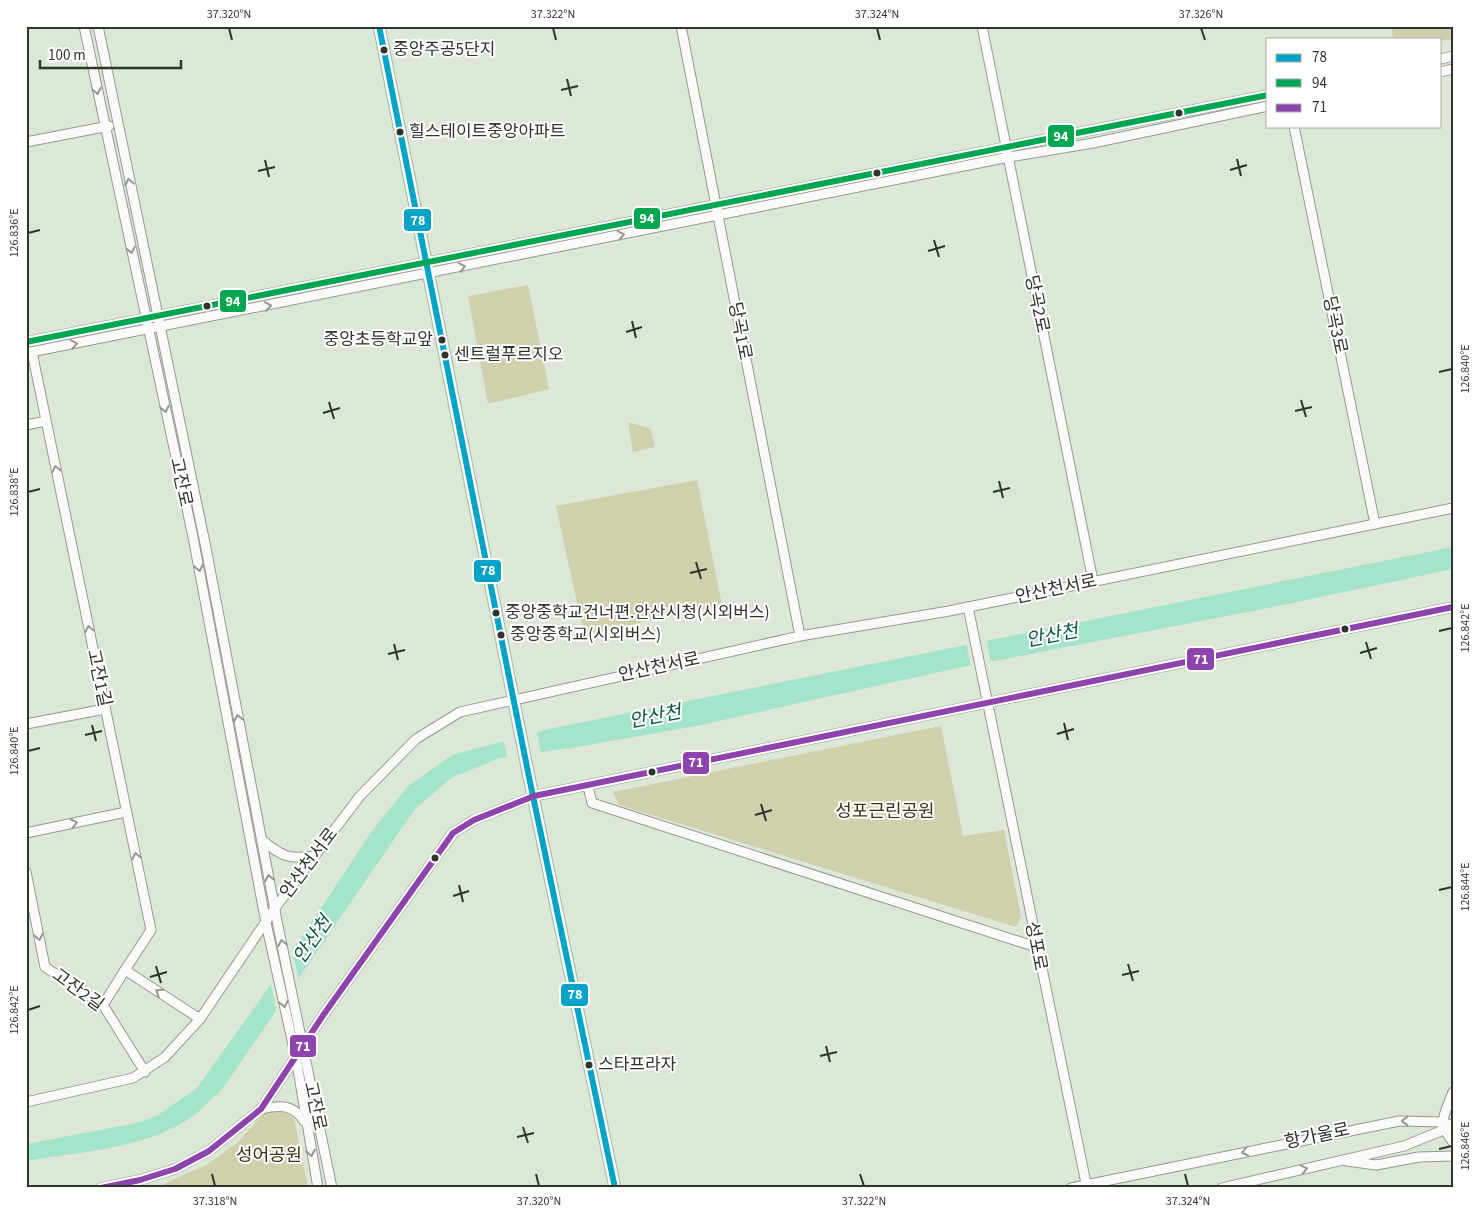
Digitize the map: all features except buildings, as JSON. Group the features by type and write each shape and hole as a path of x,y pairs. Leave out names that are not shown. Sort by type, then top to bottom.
{"main road":[{"path":"379,26 529,777 615,1188"}],"street":[{"name":"고잔로","path":"84,26 147,330 193,538 266,923 296,1058 318,1188"},
{"name":"고잔로","path":"98,26 206,548 278,926 332,1188"},
{"name":"당곡1로","path":"681,26 800,636"},
{"name":"당곡2로","path":"982,26 1093,581"},
{"path":"29,352 147,330 716,206 1266,95"},
{"path":"26,342 157,316 718,216 1009,157 1093,144 1266,106"},
{"path":"26,142 118,124"},
{"name":"당곡3로","path":"1294,128 1375,524"},
{"name":"고잔1길","path":"29,352 46,421 151,930 103,1005"},
{"path":"26,425 46,421"},
{"name":"안산천서로","path":"26,1102 133,1078 145,1072 165,1057 200,1019 275,908 360,796 416,739 460,712 800,636 968,607 1453,508"},
{"name":"성포로","path":"968,607 1036,947 1087,1186"},
{"path":"101,1188 140,1180 176,1168 209,1151 261,1109 303,1046 453,834 474,820 534,796 1453,607"},
{"path":"26,724 105,709"},
{"path":"588,786 592,803 1036,947"},
{"path":"26,833 126,812"},
{"path":"262,840 278,853 290,858 315,856"},
{"name":"고잔2길","path":"26,872 45,967 103,1005 145,1072"},
{"path":"125,970 200,1019"},
{"path":"1453,1092 1443,1126 1453,1142"},
{"path":"261,1109 285,1106 292,1108 306,1123"},
{"name":"항가울로","path":"1071,1188 1399,1120 1453,1126"},
{"name":"항가울로","path":"1222,1188 1404,1146 1443,1126"},
{"name":"항가울로","path":"1345,1160 1376,1165 1419,1157 1453,1156"}],"green space":[{"path":"1391,26 1453,26 1453,39 1442,41 1442,38 1393,38"},
{"path":"528,285 549,389 488,404 468,296"},
{"path":"628,422 651,429 655,447 633,452"},
{"path":"697,480 722,605 584,635 556,506"},
{"name":"성포근린공원","path":"941,726 963,836 1004,830 1021,917 1016,927 619,805 613,792"},
{"name":"성어공원","path":"272,1110 288,1114 294,1119 308,1188 155,1188 208,1164 239,1141 265,1112"}],"water":[{"name":"안산천","path":"1453,547 1453,569 1278,606 953,669 696,726 577,747 500,758 451,778 415,809 223,1088 202,1108 189,1119 152,1137 89,1152 26,1161 26,1144 137,1123 158,1115 197,1088 260,1000 372,831 408,786 452,755 549,729"}],"pier":[{"path":"986,638 991,664 971,668 966,642"},
{"path":"537,730 541,755 508,759 503,739"},
{"path":"292,947 299,982 277,1015 270,980"}],"transit line":[{"name":"78","path":"379,26 529,777 615,1188"},
{"name":"94","path":"26,342 1266,95"},
{"name":"71","path":"101,1188 140,1180 175,1169 209,1151 261,1109 324,1014 453,833 474,820 534,796 1453,607"}],"place":[{"name":"중앙주공5단지","path":"384,50"},
{"name":"힐스테이트중앙아파트","path":"400,132"},
{"name":"중앙초등학교앞","path":"442,340"},
{"name":"센트럴푸르지오","path":"445,355"},
{"name":"중앙중학교건너편.안산시청(시외버스)","path":"496,613"},
{"name":"중앙중학교(시외버스)","path":"501,635"},
{"name":"스타프라자","path":"589,1065"}]}
